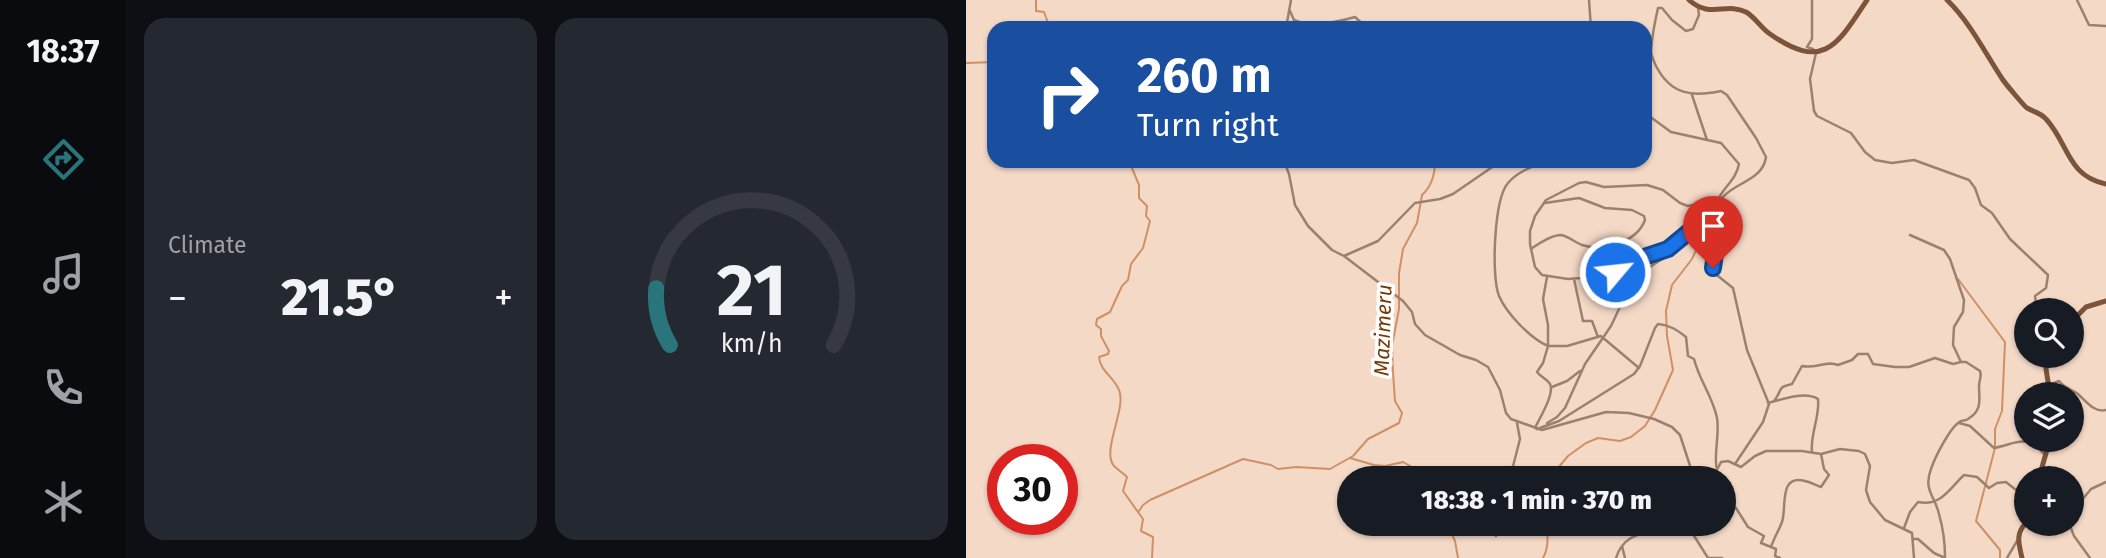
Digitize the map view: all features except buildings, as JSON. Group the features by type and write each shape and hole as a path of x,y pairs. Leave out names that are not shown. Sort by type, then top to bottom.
{"main road":[{"path":"1689,0 1698,8 1710,11 1744,12 1770,35 1791,46 1817,52 1830,47 1841,38 1867,0"},
{"path":"1947,0 1992,60 2004,82 2024,105 2047,120 2076,169 2084,176 2106,184"},
{"path":"2084,309 2106,301"},
{"path":"2043,466 2047,452"},
{"path":"2018,537 2022,558"}],"street":[{"path":"1288,21 1291,0"},
{"path":"1589,0 1590,21"},
{"path":"1812,0 1812,39 1807,47 1817,52 1810,82 1817,116 1851,133 1865,152 1875,160 1892,163 1917,161 1969,180 1982,205 1992,213 2010,239 2048,275 2046,289 2035,298"},
{"path":"2077,0 2089,25 2106,26"},
{"path":"1652,46 1658,8 1662,8 1686,31 1695,27 1698,8"},
{"path":"1290,11 1296,21"},
{"path":"1341,21 1355,17 1359,21"},
{"path":"1652,54 1660,72 1678,90 1692,95 1703,96 1721,91 1727,95 1766,157 1762,170 1725,194 1716,210"},
{"path":"1692,95 1707,139"},
{"path":"1652,118 1671,132 1723,145 1739,164 1736,176 1717,200 1713,272 1733,288 1746,350 1768,403 1763,422 1735,464"},
{"path":"1287,168 1293,201 1301,218 1332,250 1345,256 1407,304 1415,324 1422,332 1488,367 1500,390 1506,413 1517,423 1550,429 1606,412 1629,413 1654,419 1672,427 1680,435 1690,466"},
{"path":"1345,256 1378,242 1415,203 1453,194 1491,168"},
{"path":"1529,168 1508,183 1498,214 1496,252 1498,292 1501,299 1531,335 1548,346 1567,346 1602,336"},
{"path":"1715,222 1697,225 1667,250 1601,277 1547,277 1537,270 1531,249 1530,231 1543,203 1573,186 1586,182 1604,187 1647,185 1665,191 1681,204 1689,206 1717,200"},
{"path":"1531,249 1545,240 1562,235 1587,246 1611,246 1638,233 1645,220 1644,216 1635,211 1605,208 1579,198 1543,203"},
{"path":"1910,235 1944,250 1950,259 1964,300 1964,312 1954,327 1953,345 1961,362"},
{"path":"1536,428 1552,421 1563,411 1583,369 1602,336 1614,322 1625,295 1642,272 1668,256 1682,238"},
{"path":"1536,428 1551,387 1537,372 1548,346 1549,328 1543,299 1547,277"},
{"path":"1574,279 1583,320 1592,321 1602,336 1639,368"},
{"path":"1536,428 1559,421 1634,374 1658,324 1673,327 1686,337 1688,356 1694,359 1698,376 1717,417 1716,466"},
{"path":"1774,401 1781,387 1792,384 1802,366 1814,368 1832,363 1838,365 1852,360 1858,354 1868,354 1873,364 1884,367 1909,367 1935,358 1953,364 1966,362 1980,370 1982,401 1972,416 1959,423 1942,446 1930,470 1928,489 1935,502 1944,533 1945,557 1934,553 1918,539 1913,539"},
{"path":"1551,387 1567,381 1583,369"},
{"path":"1768,403 1800,396 1813,396 1818,399 1812,452"},
{"path":"2084,403 2098,411 2106,410"},
{"path":"1513,466 1520,439 1517,423"},
{"path":"1959,423 1970,426 1993,449 2022,440 2030,441 2046,456"},
{"path":"1718,466 1725,460 1741,467 1766,451 1821,454 1851,449 1865,454 1870,466 1866,490 1870,502 1885,520 1912,533 1914,558"},
{"path":"1771,547 1783,520 1783,497 1788,485 1793,481 1804,480 1821,487 1829,475 1824,469 1821,454"},
{"path":"1904,528 1910,512 1918,502 1935,502 1964,475 1977,477 1989,488 2006,482 2014,488"},
{"path":"2084,497 2091,489 2106,482"},
{"path":"1736,508 1748,527 1764,536 1761,543 1776,549 1775,556 1780,558"},
{"path":"1616,558 1628,538 1633,536"},
{"path":"1695,536 1709,558 1722,558"},
{"path":"2074,536 2090,558"},
{"path":"2007,558 2018,537"},
{"path":"1622,546 1625,558"}],"waterway":[{"path":"1036,0 1036,11 1044,12 1047,21"},
{"path":"966,63 987,62"},
{"path":"1132,168 1139,185 1139,198 1147,206 1146,216 1150,221 1143,248 1131,264 1128,280 1122,286 1110,312 1097,319 1096,325 1101,329 1101,336 1109,351 1099,357 1100,362 1117,385 1121,398 1110,450 1111,459 1114,466 1127,477 1123,491 1143,519 1141,531 1153,537 1152,558"},
{"name":"Mazimeru","path":"1139,511 1150,500 1243,459 1278,469 1330,469 1353,456 1368,439 1399,423 1402,413 1395,401 1392,346 1399,309 1399,273 1403,249 1417,223 1422,195 1432,180 1434,168"},
{"path":"1560,466 1586,443 1598,438 1620,441 1631,437 1645,426 1673,370 1666,311 1672,285 1692,259 1699,244"},
{"path":"1958,279 2005,342 2002,411 1995,429 1995,448 1976,521 2000,550 2000,558"},
{"path":"1350,458 1385,466"},
{"path":"1385,466 1403,462 1410,466"},
{"path":"1453,536 1458,558"},
{"path":"1543,558 1547,536"}],"slow traffic":[{"path":"1710,222 1715,222 1716,249"}],"route":[{"path":"1615,272 1668,249 1697,225 1715,222 1713,268"}]}
